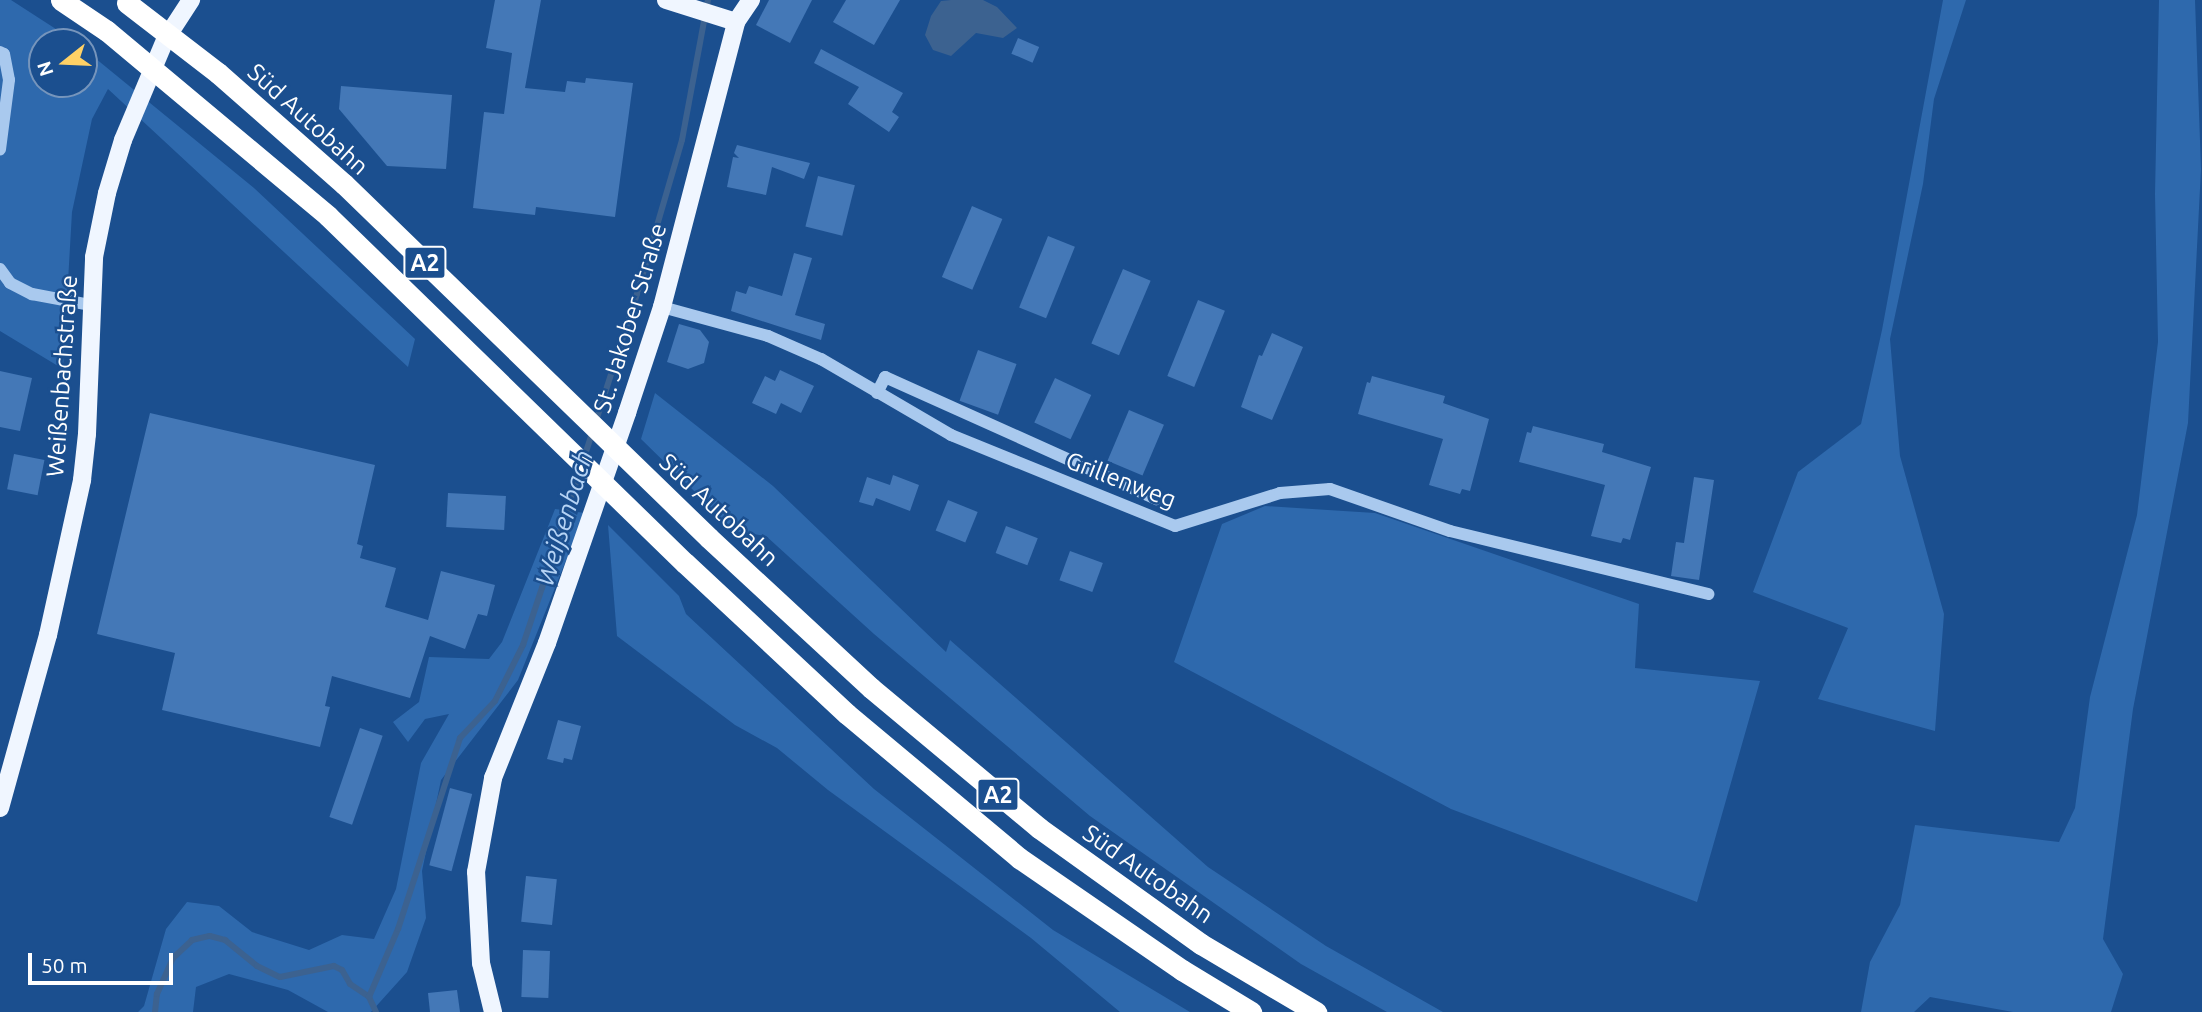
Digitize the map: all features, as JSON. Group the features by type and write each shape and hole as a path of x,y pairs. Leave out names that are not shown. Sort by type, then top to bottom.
{"highway":[{"name":"A2","path":"61,0 107,31 328,216 685,563 847,714 1019,858 1182,970 1251,1012"},
{"name":"Süd Autobahn","path":"125,1 218,74 344,184 709,538 871,688 1039,828 1201,944 1316,1012"}],"main road":[{"name":"Weißenbachstraße","path":"0,808 47,635 82,480 87,434 94,257 107,193 123,140 165,40 191,0"},
{"path":"666,0 736,22"},
{"name":"St. Jakober Straße","path":"493,1012 481,963 477,872 493,778 547,643 662,307 736,22 751,0"}],"street":[{"path":"0,52 4,54 9,80 0,149"},
{"path":"0,269 10,283 32,294 91,305"},
{"name":"Grillenweg","path":"662,307 768,336 821,359 951,435 1175,526 1279,493 1330,489 1450,531 1708,594"},
{"path":"877,393 885,377 1157,499"}],"shaded area":[{"path":"0,0 11,0 54,28 28,28 28,98 98,98 98,60 254,188 415,339 408,367 108,89 92,119 72,212 63,369 0,331"},
{"path":"983,0 997,7 1017,28 1003,38 976,33 951,56 933,50 925,35 931,16 941,1"},
{"path":"1943,0 1966,0 1934,99 1923,184 1890,339 1900,456 1944,614 1935,731 1818,699 1848,628 1753,592 1798,472 1861,424 1882,330"},
{"path":"2159,0 2195,0 2201,169 2188,423 2133,709 2103,939 2123,974 2111,1012 2013,1012 1930,997 1914,1012 1861,1012 1870,962 1900,905 1915,825 2059,842 2075,808 2090,697 2137,515 2158,342 2155,194"},
{"path":"655,393 773,486 946,652 950,640 1208,867 1326,946 1443,1012 1387,1012 1301,964 1090,816 874,634 766,536 735,531 641,439"},
{"path":"1265,506 1375,513 1639,604 1635,668 1760,681 1697,902 1451,809 1174,662 1222,524"},
{"path":"555,509 585,513 518,680 441,780 422,871 426,918 407,972 371,1012 328,1012 288,990 229,974 196,987 193,1012 138,1012 144,1006 166,929 187,902 219,906 252,932 309,950 342,935 374,939 396,889 421,763 449,714 425,719 408,742 393,722 419,702 429,657 489,659 502,642"},
{"path":"608,525 679,596 686,614 874,789 1053,930 1190,1012 1120,1012 1031,938 828,790 777,748 735,725 617,636"}],"building":[{"path":"495,0 541,0 525,88 565,92 567,81 585,83 586,78 633,83 615,217 536,207 535,215 473,208 484,112 504,114 512,53 486,48"},
{"path":"769,0 812,0 790,43 756,25"},
{"path":"846,0 900,0 874,45 833,22"},
{"path":"1018,38 1039,47 1033,63 1011,54"},
{"path":"821,49 903,93 892,112 899,117 889,132 848,104 859,87 814,63"},
{"path":"341,86 452,95 446,169 387,166 339,109"},
{"path":"737,145 810,163 804,179 772,167 766,195 727,187 733,157 739,158 734,153"},
{"path":"818,176 855,185 842,236 805,226"},
{"path":"972,206 1002,219 972,290 942,277"},
{"path":"1048,236 1075,247 1046,318 1019,307"},
{"path":"794,253 812,258 795,315 825,324 821,340 731,311 736,291 746,294 749,286 782,296"},
{"path":"1123,269 1151,281 1119,355 1091,344"},
{"path":"1198,300 1225,311 1194,387 1167,376"},
{"path":"679,324 700,330 709,342 704,363 688,369 667,362"},
{"path":"1272,333 1303,347 1272,420 1241,407 1259,355 1262,356"},
{"path":"978,350 1017,364 998,415 960,401"},
{"path":"780,370 814,386 801,413 781,403 776,414 752,403 765,376 775,381"},
{"path":"0,371 32,378 20,431 0,427"},
{"path":"1372,376 1445,396 1443,403 1489,419 1470,491 1462,489 1460,494 1429,485 1443,439 1358,414 1367,382 1370,383"},
{"path":"1055,378 1091,395 1071,439 1034,422"},
{"path":"1129,410 1164,425 1142,475 1108,461"},
{"path":"150,413 375,465 357,544 363,546 360,558 396,568 385,607 428,620 441,571 495,585 487,616 478,614 465,649 430,636 410,698 332,676 325,706 330,707 320,747 162,710 175,653 97,634"},
{"path":"1533,426 1604,444 1602,452 1651,467 1630,540 1623,538 1621,543 1591,536 1605,485 1519,462 1527,432 1531,433"},
{"path":"14,454 44,460 38,495 7,489"},
{"path":"893,475 919,485 910,511 876,498 873,506 859,502 867,477 890,485"},
{"path":"1694,477 1714,480 1699,580 1671,576 1676,542 1684,543"},
{"path":"448,493 506,496 504,530 446,527"},
{"path":"948,500 978,512 965,543 936,531"},
{"path":"1006,526 1038,538 1027,565 996,553"},
{"path":"1070,551 1103,563 1092,592 1059,580"},
{"path":"558,720 581,726 572,760 564,758 563,763 547,759"},
{"path":"360,728 383,736 352,825 329,817"},
{"path":"450,788 472,794 452,871 429,865"},
{"path":"526,876 557,879 552,925 521,922"},
{"path":"523,950 550,951 548,998 521,997"},
{"path":"457,990 460,1012 430,1012 428,993"}],"waterway":[{"name":"Weißenbach","path":"376,1012 369,997 398,929 460,738 495,701 523,645 542,588 637,294 682,140 708,0"},
{"path":"155,1012 157,994 173,958 192,940 210,936 225,940 257,966 280,977 334,966 342,970 350,984 369,997"}]}
